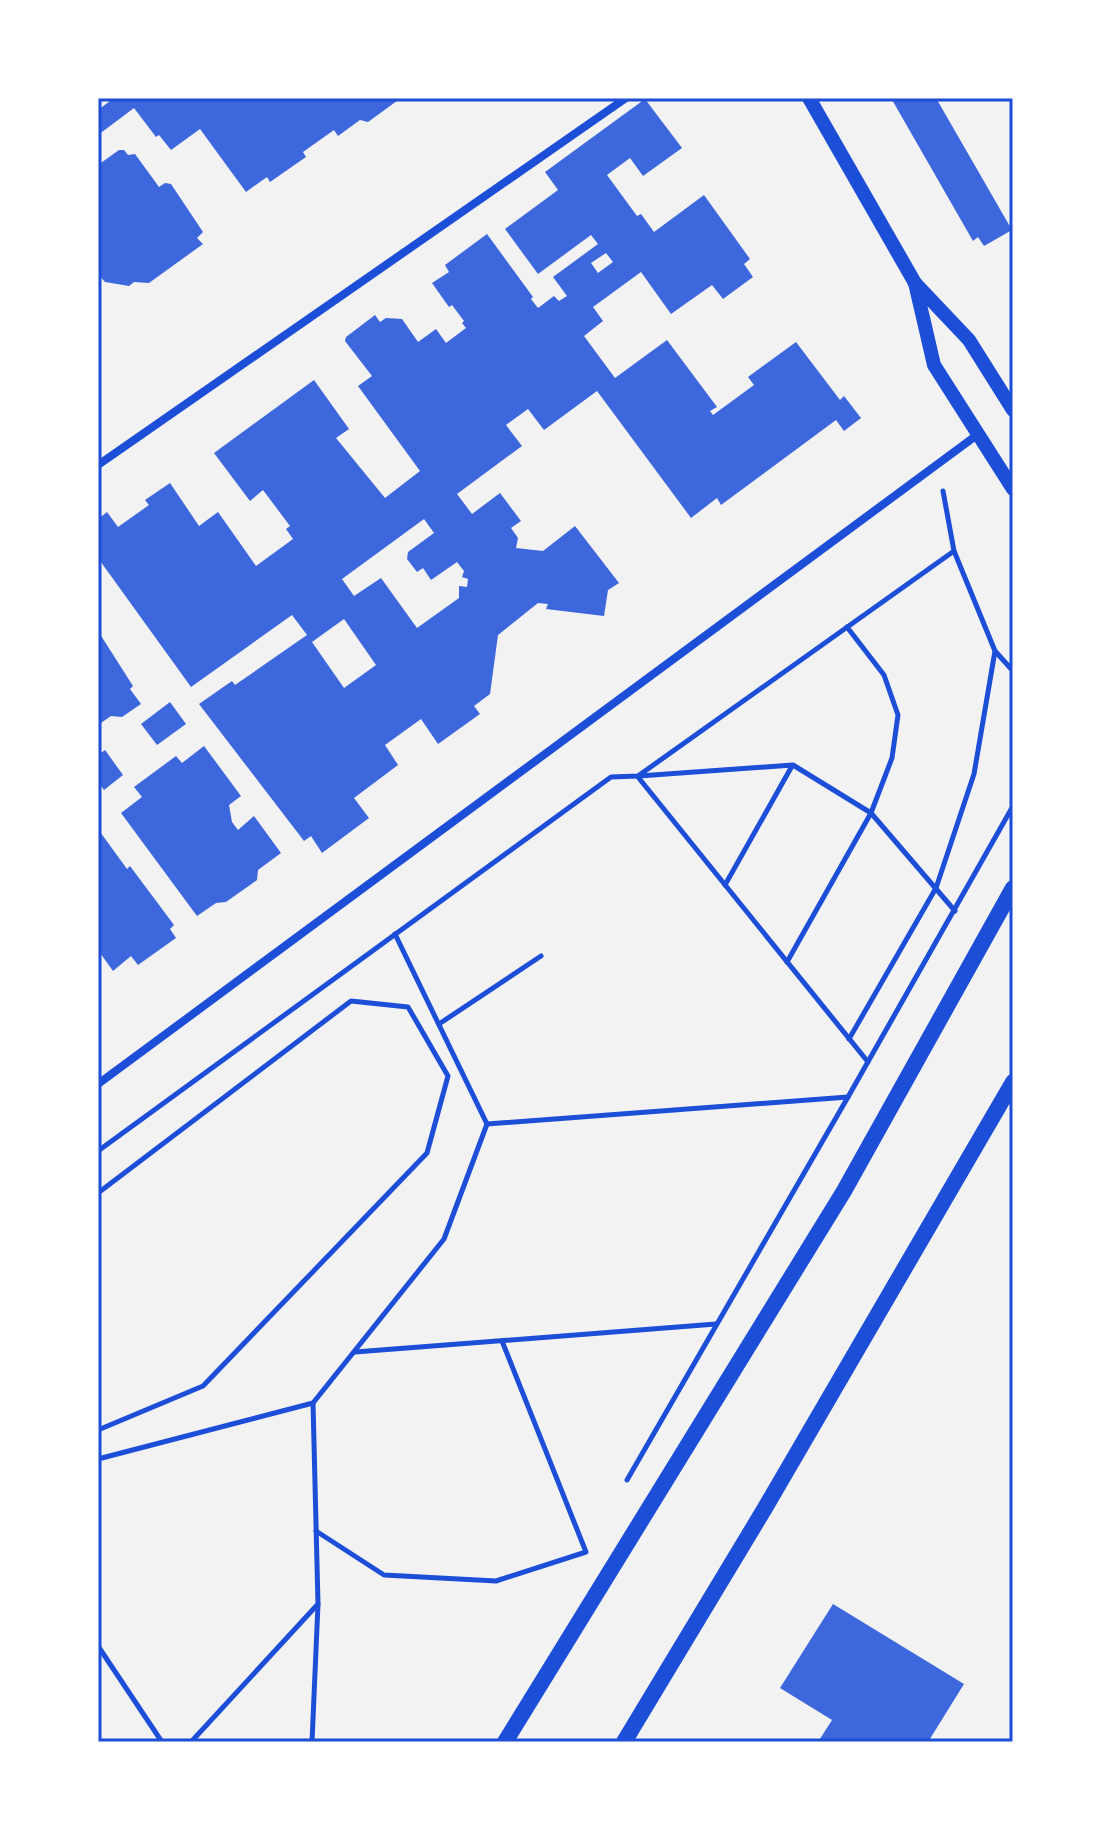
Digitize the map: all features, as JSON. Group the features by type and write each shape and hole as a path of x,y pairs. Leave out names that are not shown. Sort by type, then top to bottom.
{"main road":[{"path":"505,1742 844,1191 1013,888"},
{"path":"624,1742 1013,1082"}],"street":[{"path":"98,465 626,98"},
{"path":"809,98 915,283 969,340 1013,410"},
{"path":"915,283 934,365 1013,489"},
{"path":"98,1084 977,435"}],"path":[{"path":"938,463 954,551 995,651 1013,671"},
{"path":"638,776 954,551"},
{"path":"787,962 871,813 892,758 898,715 884,675 847,627"},
{"path":"849,1039 936,888 974,774 995,651"},
{"path":"725,885 793,765"},
{"path":"98,1151 611,777 793,765 871,813 955,911"},
{"path":"638,776 868,1062"},
{"path":"621,1490 1013,806"},
{"path":"98,1459 313,1403 444,1239 487,1124 395,934"},
{"path":"439,1024 541,956"},
{"path":"98,1193 351,1001 408,1007 448,1076 427,1153 203,1386 98,1430"},
{"path":"487,1124 848,1097"},
{"path":"354,1353 717,1324"},
{"path":"502,1341 588,1549"},
{"path":"312,1742 318,1604 313,1403"},
{"path":"316,1531 384,1575 496,1581 588,1549"},
{"path":"578,1566 588,1549"},
{"path":"191,1742 318,1604"},
{"path":"98,1646 162,1742"}],"building":[{"path":"114,98 401,98 368,122 360,120 338,136 334,130 303,152 306,157 270,182 267,177 246,192 200,129 171,150 159,135 156,137 134,108 98,135 98,110"},
{"path":"891,98 936,98 1012,230 984,246 978,237 973,241"},
{"path":"645,99 682,148 643,176 630,158 607,175 637,216 641,214 654,232 704,195 750,259 744,264 753,277 723,299 712,285 671,314 641,272 593,307 603,321 584,336 615,378 667,340 717,407 710,411 713,415 754,385 748,377 796,342 840,400 844,396 861,418 844,431 836,420 721,505 717,498 691,518 597,391 544,430 528,409 506,425 522,446 457,494 472,514 500,493 521,521 511,528 518,538 516,548 543,551 575,526 619,583 608,590 604,616 546,609 548,604 538,603 498,635 490,694 474,706 480,714 438,744 421,719 385,745 398,765 354,798 369,818 322,853 311,836 304,841 199,704 232,681 235,685 307,635 292,615 191,687 98,558 98,519 107,512 118,527 149,505 145,500 170,483 199,526 218,512 256,566 293,539 286,529 290,526 263,490 250,501 214,453 314,380 349,429 336,438 385,498 420,471 358,386 372,376 345,341 346,337 375,315 380,322 386,318 402,319 418,342 436,329 446,343 466,328 452,305 449,307 432,283 449,272 445,265 487,234 538,308 554,296 559,301 567,296 553,277 598,244 591,235 538,274 505,229 558,190 545,172","holes":["606,253 613,262 598,273 591,263","424,519 434,533 408,552 407,559 417,572 423,568 431,580 457,562 464,571 462,577 468,579 467,587 459,586 459,598 417,628 381,578 354,596 342,579","344,619 376,665 344,688 312,642"]},
{"path":"119,150 124,150 128,155 135,154 159,187 165,183 171,184 203,232 197,238 203,244 149,283 134,282 129,286 105,282 98,274 98,165"},
{"path":"98,631 141,704 122,717 111,716 98,725"},
{"path":"170,702 186,724 157,745 141,724"},
{"path":"204,746 241,796 229,805 232,822 238,830 254,816 281,853 258,870 257,880 226,902 216,903 197,916 121,813 142,797 134,787 176,756 182,763"},
{"path":"105,750 123,775 104,790 98,782 98,755"},
{"path":"98,829 174,925 170,929 176,938 138,965 131,956 113,971 98,950"},
{"path":"833,1604 964,1684 928,1742 818,1742 832,1720 780,1688"}]}
